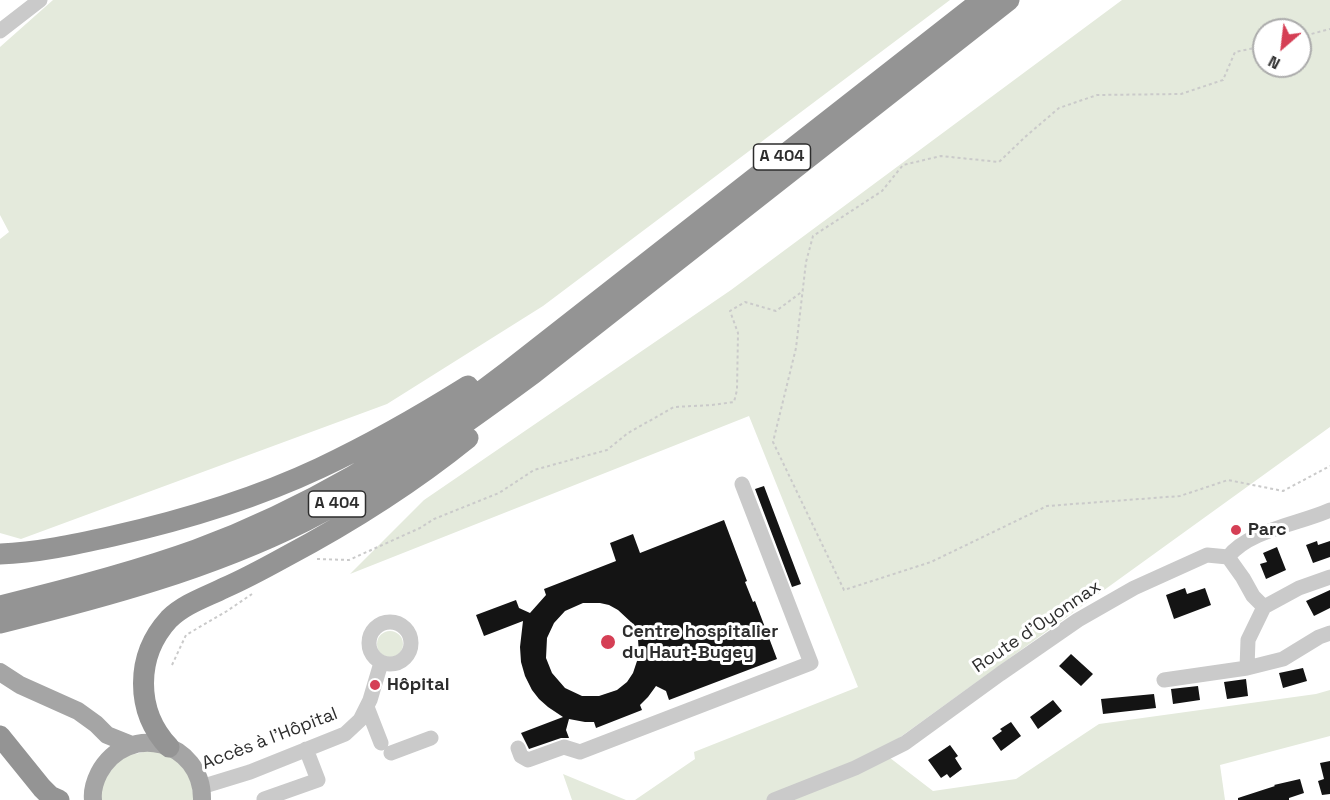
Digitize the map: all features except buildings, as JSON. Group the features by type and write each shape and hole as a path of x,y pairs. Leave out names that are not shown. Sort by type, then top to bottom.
{"highway":[{"name":"A 404","path":"0,606 111,578 196,550 239,533 322,494 372,465 473,399 982,0"},
{"name":"A 404","path":"0,623 82,603 201,566 306,520 397,469 467,423 534,373 1009,0"},
{"path":"169,747 159,736 149,718 143,684 153,643 170,619 190,605 247,578 319,538 392,494 500,412 631,297"},
{"path":"0,554 92,540 164,525 220,507 318,469 399,428 583,314"},
{"path":"0,736 42,789 59,800"},
{"path":"15,754 41,800"}],"main road":[{"path":"0,672 20,685 78,711 107,735 132,745"},
{"path":"0,686 79,724 98,743 103,765"},
{"path":"93,800 95,779 103,765 119,750 132,745 150,743 169,747 188,759 199,776 201,793"}],"street":[{"path":"0,31 40,0"},
{"path":"518,748 521,756 528,760 564,747 580,752 811,663 742,484"},
{"path":"1264,607 1253,596 1244,578 1228,557 1241,544 1260,535 1330,510"},
{"name":"Route d'Oyonnax","path":"774,800 855,768 906,743 1078,620 1134,588 1207,555 1228,557"},
{"path":"1247,668 1248,640 1264,607 1299,588 1330,577"},
{"path":"1164,680 1247,668 1283,659 1319,636 1330,633"},
{"name":"Accès à l'Hôpital","path":"201,793 345,734 360,720 367,707 381,663"},
{"path":"367,707 386,748 430,738"},
{"path":"264,799 318,780 306,749"}],"path":[{"path":"1312,34 1330,29"},
{"path":"1252,48 1235,52 1223,80 1181,94 1097,95 1059,108 1025,136 999,162 941,156 903,165 882,191 813,236 806,262 796,348 773,442 844,590 931,562 1047,506 1180,496 1228,480 1283,491 1330,466"},
{"path":"314,559 349,560 420,528 434,519 499,493 534,470 607,450 628,433 674,407 734,402 737,390 738,333 730,311 745,302 776,311 804,291"},
{"path":"172,665 186,635 259,589"}],"shaded area":[{"path":"53,0 950,0 543,306 387,404 21,539 0,533 0,239 9,232 0,215 0,47"},
{"path":"1122,0 1330,0 1330,427 881,751 933,791 1016,779 1099,724 1316,694 1330,690 1330,736 1220,765 1225,800 635,800 695,759 694,752 858,687 749,416 350,574 424,500 731,290"},
{"path":"390,631 399,635 403,644 399,653 390,657 381,653 377,644 381,635"},
{"path":"153,750 169,754 190,775 194,800 100,800 102,783 121,757"},
{"path":"563,774 626,800 572,800"}],"place":[{"name":"Parc","path":"1236,530"},
{"name":"Centre hospitalier du Haut-Bugey","path":"608,642"},
{"name":"Hôpital","path":"375,685"}]}
